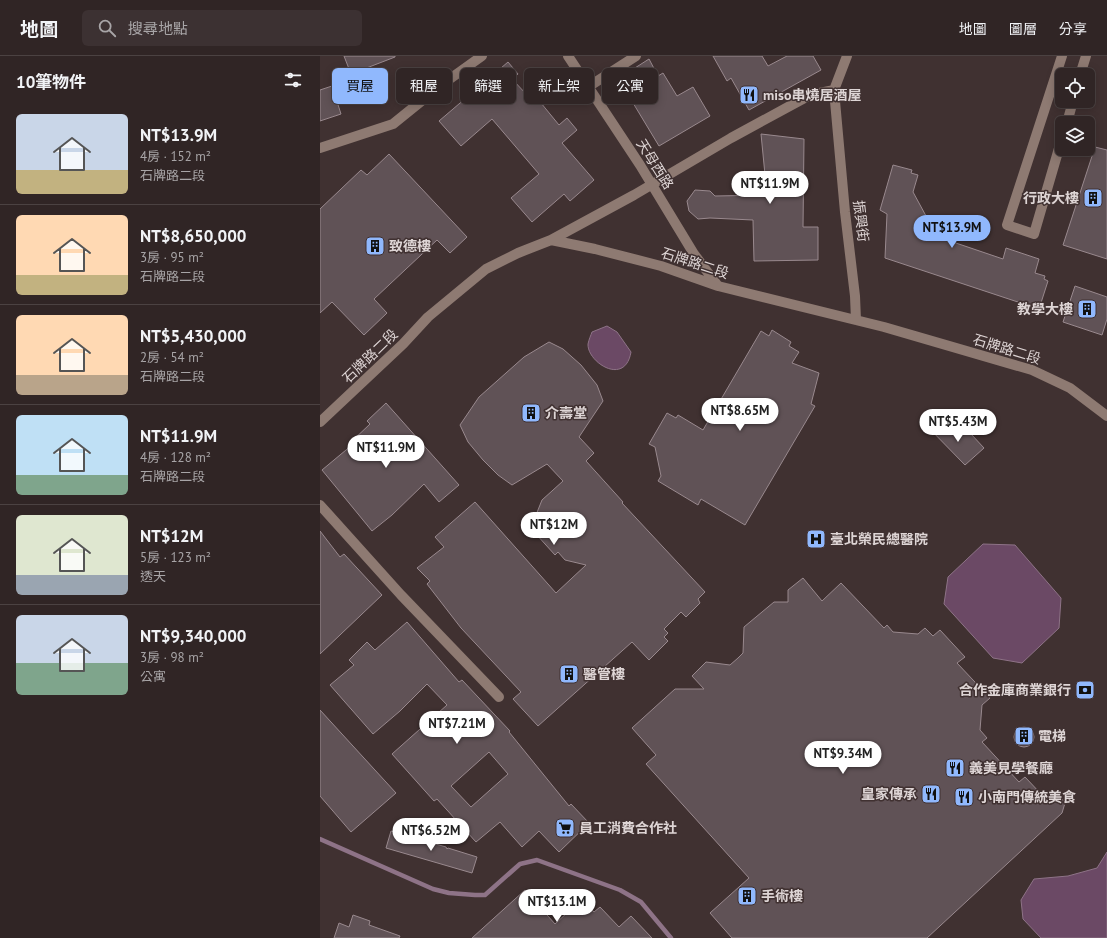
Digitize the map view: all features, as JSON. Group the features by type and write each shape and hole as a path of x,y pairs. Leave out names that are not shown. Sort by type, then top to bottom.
{"street":[{"path":"320,148 393,124 440,86 482,56"},
{"name":"天母西路","path":"568,56 576,68"},
{"path":"594,83 636,56"},
{"name":"振興街","path":"847,56 834,90 853,275 856,320"},
{"path":"1057,156 1034,234 1008,225 1062,56"},
{"path":"1082,68 1086,56"},
{"path":"551,240 652,185 731,138 810,95 834,90"},
{"name":"天母西路","path":"594,96 652,185 694,254 718,286"},
{"name":"石牌路二段","path":"320,422 403,344 428,317 486,270 518,253 551,240 595,249 661,266 718,286 856,320 1032,370 1070,388 1107,416"},
{"path":"320,506 401,595 499,697"}],"shaded area":[{"path":"607,326 617,332 631,352 627,362 622,368 614,370 607,368 593,358 589,351 588,344 592,332"},
{"path":"983,544 1015,545 1061,598 1059,628 1022,663 993,658 944,604 948,577"},
{"path":"1107,852 1107,938 1041,938 1023,919 1021,900 1034,879 1068,876 1097,868"}],"building":[{"path":"344,56 395,56 367,68 349,68"},
{"path":"713,56 762,56 768,66 787,56 813,56 821,70 749,110 731,78 727,81"},
{"path":"649,59 654,68 635,68"},
{"path":"508,62 513,68 501,68"},
{"path":"663,73 677,96 693,87 710,116 659,146 634,104 658,104 658,76"},
{"path":"516,83 524,92 524,104 542,104 559,125 567,118 577,130 562,143 594,180 570,201 564,194 532,222 511,198 539,174 492,119 461,146 439,121 460,103 516,104"},
{"path":"332,86 332,104 338,104 341,114 320,121 320,90"},
{"path":"761,134 804,139 803,227 818,227 818,260 754,261 753,220 710,218 698,219 689,211 687,201 695,190 710,191 715,196 767,195"},
{"name":"行政大樓","path":"1095,147 1107,150 1107,259 1063,245 1092,156 1095,156"},
{"name":"致德樓","path":"389,154 467,237 450,253 437,240 374,299 387,313 364,335 332,302 320,313 320,209 361,170 367,175"},
{"path":"893,165 912,170 911,173 918,175 913,192 932,227 953,234 950,241 1003,259 1006,248 1039,259 1035,273 1045,276 1044,279 1048,281 1039,309 885,258 887,214 880,210"},
{"name":"教學大樓","path":"1075,286 1107,297 1107,319 1102,335 1063,322"},
{"path":"772,330 791,342 789,346 799,352 792,363 819,373 811,404 815,406 745,525 701,499 698,505 658,481 661,476 655,447 649,444 667,413 676,418 678,415 703,430 761,331 769,336"},
{"path":"549,342 563,349 581,365 597,385 603,401 579,437 594,453 586,461 623,502 622,503 705,592 698,599 700,603 686,617 681,612 664,629 668,633 664,637 668,641 649,660 632,642 538,726 513,699 521,692 461,628 427,584 430,581 417,568 444,547 435,537 475,502 556,593 586,565 565,560 558,552 555,555 526,523 536,515 542,500 563,481 547,464 512,485 498,475 483,460 468,442 460,425 479,397 524,357"},
{"path":"386,403 459,485 439,502 424,484 392,515 372,531 322,470 352,445 350,443 370,424 367,421"},
{"path":"924,423 971,434 984,448 965,465"},
{"path":"320,531 340,557 344,554 382,595 320,654"},
{"path":"803,578 822,601 841,583 884,628 887,625 893,632 918,634 925,628 933,636 940,630 965,657 957,663 990,698 982,705 980,730 987,738 982,742 1019,782 1025,777 1042,795 1051,792 1058,794 1065,803 1062,813 927,938 732,938 710,913 749,878 646,764 656,755 632,728 675,689 704,689 692,676 706,662 730,665 738,658 743,653 744,627 774,602 788,602 788,590"},
{"path":"407,622 459,682 462,680 510,731 509,732 569,806 571,804 589,823 559,852 539,831 522,847 500,822 476,842 437,799 434,801 392,754 447,705 427,684 400,711 373,734 330,685 354,665 349,660 367,642 375,650","holes":["489,752 508,774 471,807 451,786"]},
{"path":"320,710 396,793 351,832 320,796"},
{"name":"電梯","path":"1024,727 1031,730 1034,737 1031,744 1024,747 1017,744 1014,737 1017,730"},
{"path":"391,831 477,857 472,873 386,848"},
{"path":"525,890 555,924 582,899 594,912 600,907 619,927 631,916 652,938 472,938"},
{"path":"353,915 370,921 369,925 400,936 399,938 334,938 339,923 349,927"}],"waterway":[{"path":"320,839 433,889 449,893 485,895 520,864 537,860 620,890 641,902 671,938"}],"place":[{"name":"miso串燒居酒屋","path":"749,95"},
{"name":"行政大樓","path":"1093,198"},
{"name":"致德樓","path":"375,246"},
{"name":"教學大樓","path":"1087,309"},
{"name":"介壽堂","path":"531,413"},
{"name":"臺北榮民總醫院","path":"816,539"},
{"name":"醫管樓","path":"569,674"},
{"name":"合作金庫商業銀行","path":"1085,690"},
{"name":"電梯","path":"1024,736"},
{"name":"義美見學餐廳","path":"955,768"},
{"name":"皇家傳承","path":"931,794"},
{"name":"小南門傳統美食","path":"964,797"},
{"name":"員工消費合作社","path":"565,828"},
{"name":"手術樓","path":"747,896"}]}
